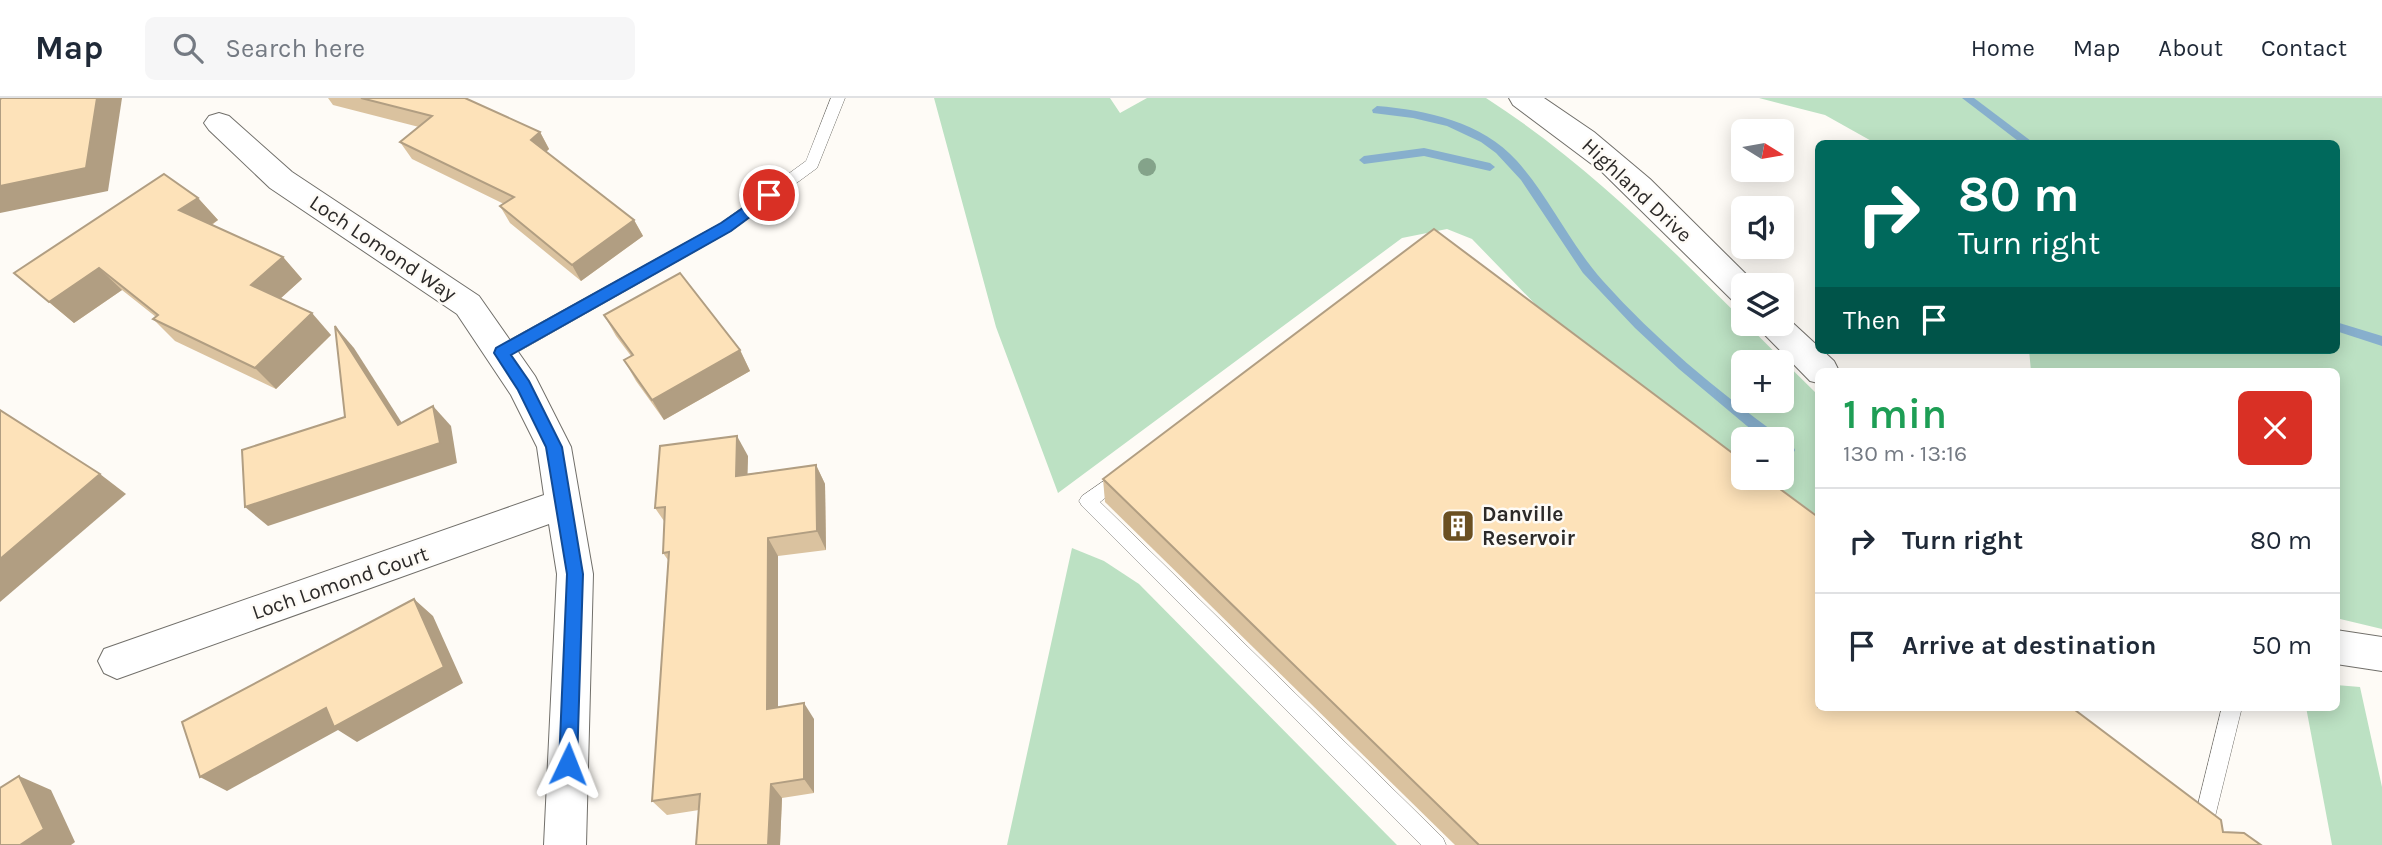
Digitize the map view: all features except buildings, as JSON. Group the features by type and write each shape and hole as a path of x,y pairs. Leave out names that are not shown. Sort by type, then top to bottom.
{"street":[{"name":"Highland Drive","path":"1523,98 1558,118 1630,178 1731,279"},
{"name":"Loch Lomond Way","path":"219,123 281,180 468,305 523,386 554,447 575,574 565,845"},
{"path":"1787,336 1819,368"},
{"name":"Loch Lomond Court","path":"117,661 562,504"},
{"path":"2340,647 2382,654"}],"lane":[{"path":"501,353 726,227 812,164 838,98"},
{"path":"1132,468 1088,501 1436,845"},
{"path":"2201,834 2231,711"},
{"path":"2180,812 2201,834 2223,845"}],"green space":[{"path":"934,98 1110,98 1120,113 1147,98 1486,98 1576,164 1660,238 1731,308 1731,336 1759,336 1773,350 1731,350 1731,413 1794,413 1794,371 1815,392 1815,514 1782,490 1794,490 1794,427 1731,427 1731,452 1538,307 1472,239 1447,229 1402,238 1058,493 996,327"},
{"path":"1759,98 2382,98 2382,629 2340,619 2340,368 2031,368 2029,354 2340,354 2340,140 1870,140 1825,115"},
{"path":"1072,548 1104,561 1139,584 1397,845 1007,845"},
{"path":"2340,685 2360,687 2382,787 2382,845 2332,845 2307,711 2340,711"}],"waterway":[{"path":"1967,98 2025,140"},
{"path":"1377,110 1413,114 1451,124 1500,150 1513,163 1599,284 1683,366 1758,427"},
{"path":"1364,160 1424,152 1490,167"},
{"path":"2340,327 2382,341"}],"place":[{"name":"Danville Reservoir","path":"1458,526"}],"route":[{"path":"568,764 575,574 554,447 523,386 501,353 726,227 769,195"}]}
